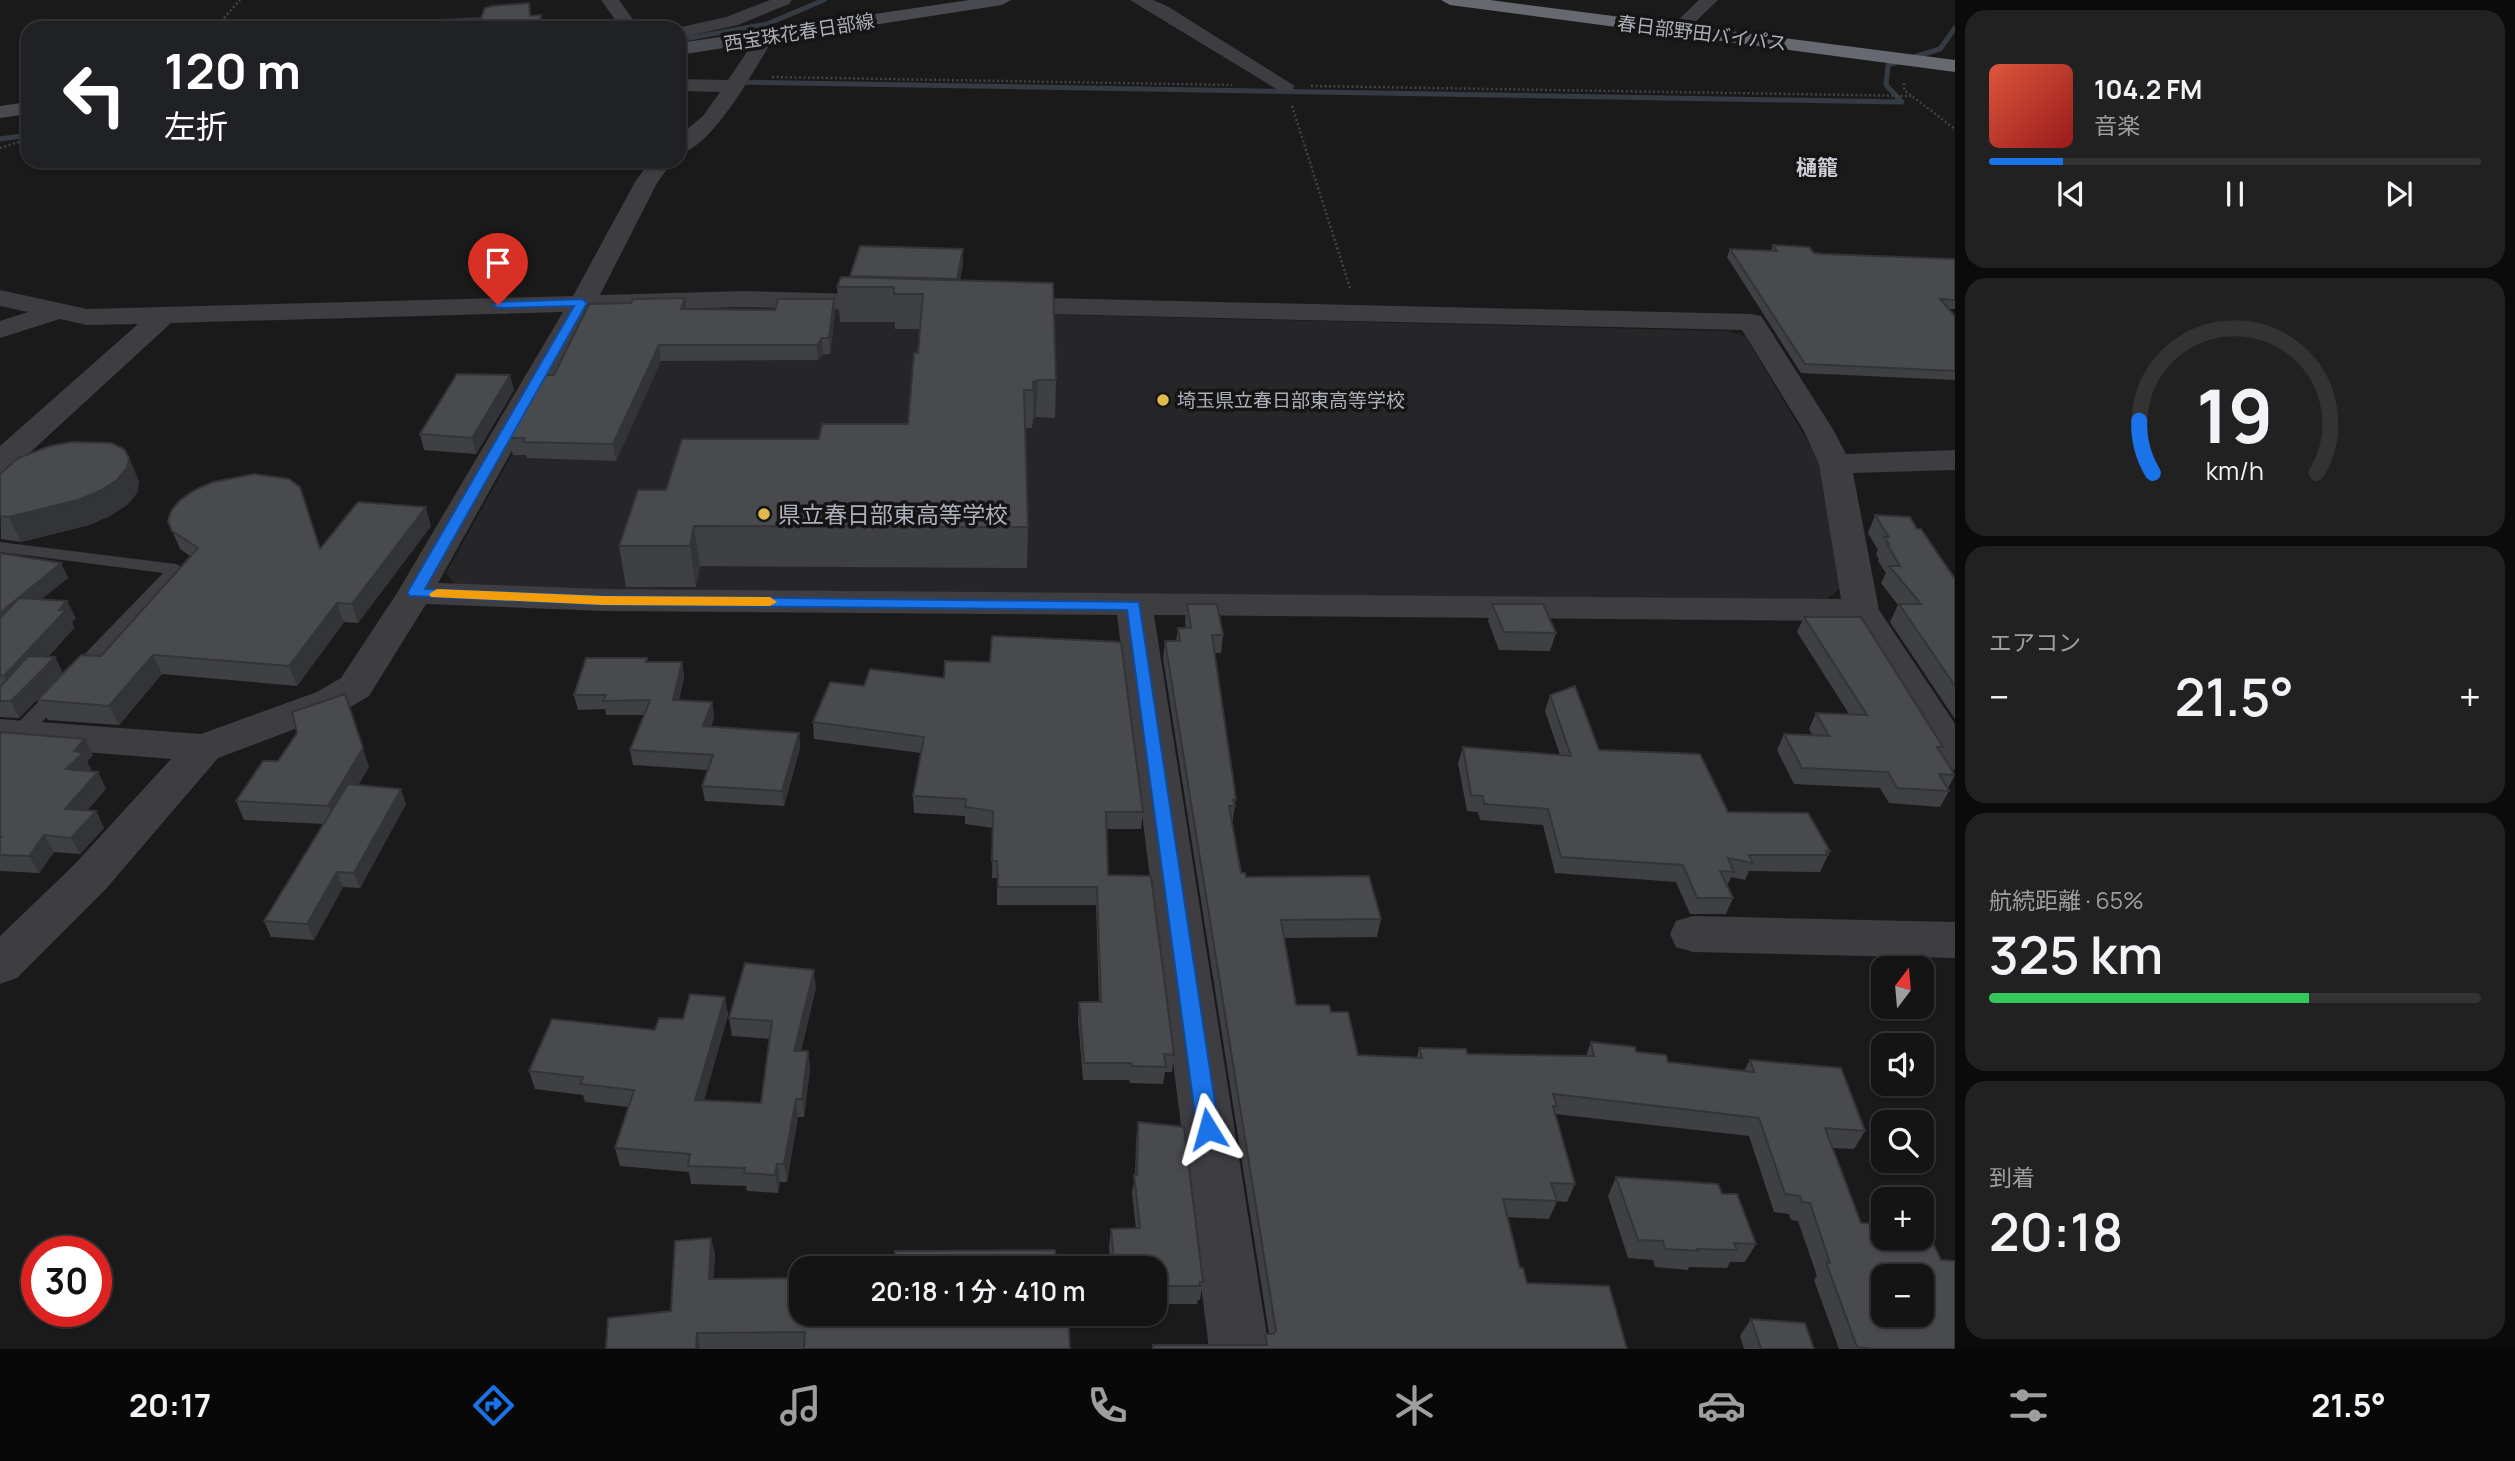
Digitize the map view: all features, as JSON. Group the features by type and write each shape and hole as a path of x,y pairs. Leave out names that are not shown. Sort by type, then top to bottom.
{"highway":[{"name":"春日部野田バイパス","path":"1450,0 1955,66"},
{"name":"春日部野田バイパス","path":"1511,0 1955,57"}],"main road":[{"name":"西宝珠花春日部線","path":"686,48 1002,0"},
{"path":"0,112 21,109"}],"street":[{"path":"610,0 626,21"},
{"path":"686,32 722,26 761,12 783,0"},
{"path":"1139,0 1161,10 1285,86"},
{"path":"1685,22 1709,0"},
{"path":"686,141 711,120 765,38"},
{"path":"686,85 736,81"},
{"path":"11,732 204,748 331,701 355,687 415,593 611,252 646,182 657,168"},
{"path":"0,299 87,317 744,299 912,303"},
{"path":"981,305 1751,322 1819,431 1835,464 1861,610 1955,756"},
{"path":"0,330 57,311"},
{"path":"0,463 164,315"},
{"path":"1835,464 1955,460"},
{"path":"415,593 603,600 1861,610"},
{"path":"1134,606 1239,1349"},
{"path":"0,965 89,878 204,748"},
{"path":"1693,934 1955,940"}],"lane":[{"path":"0,547 176,569 11,732"}],"path":[{"path":"221,21 240,0"},
{"path":"736,81 1912,96 1955,129"},
{"path":"1285,86 1358,314"},
{"path":"0,145 21,140"}],"shaded area":[{"name":"埼玉県立春日部東高等学校","path":"744,307 1727,331 1745,336 1821,464 1839,589 1825,601 614,590 454,585 446,573 592,311"}],"building":[{"path":"529,3 530,16 541,15 540,21 442,21 481,18 485,8"},
{"path":"1773,245 1809,247 1814,253 1823,254 1955,259 1955,300 1940,299 1955,316 1955,371 1805,364 1730,249 1777,251"},
{"path":"860,246 963,249 957,279 850,276"},
{"path":"841,277 1053,283 1056,380 1038,380 1033,382 1033,390 1024,390 1028,527 694,526 690,546 619,546 638,490 666,490 682,439 819,439 822,424 908,424 914,353 918,353 923,294 894,294 894,287 837,287"},
{"path":"685,298 681,309 775,310 778,299 834,299 829,338 822,338 817,345 659,345 613,444 523,442 525,438 509,438 545,375 554,375 589,304 631,303 633,299"},
{"path":"457,374 510,375 472,438 420,434"},
{"path":"72,442 111,443 124,449 129,458 127,468 117,480 78,500 9,517 0,516 0,474 18,458 50,446"},
{"path":"254,474 289,479 300,487 320,549 358,502 426,507 352,604 337,603 289,666 153,655 109,706 37,700 81,655 101,656 198,548 172,531 168,521 171,511 180,500 213,482"},
{"path":"1875,515 1910,517 1955,579 1955,686 1899,604 1921,604 1889,566 1900,566 1884,537 1889,537"},
{"path":"0,553 61,563 0,613"},
{"path":"19,598 67,601 59,610 66,610 4,676 0,675 0,618"},
{"path":"1187,604 1217,604 1223,635 1212,635 1236,799 1233,800 1235,806 1229,806 1241,873 1245,873 1246,877 1369,876 1381,919 1281,920 1296,1005 1329,1005 1331,1012 1348,1012 1358,1055 1422,1058 1419,1048 1466,1049 1467,1054 1594,1056 1591,1042 1635,1047 1636,1052 1666,1055 1668,1062 1754,1072 1750,1060 1841,1068 1865,1131 1825,1128 1861,1223 1871,1223 1871,1250 1934,1250 1934,1246 1941,1260 1955,1261 1955,1349 1857,1347 1826,1262 1830,1263 1810,1203 1802,1202 1800,1196 1785,1194 1759,1118 1553,1094 1557,1106 1553,1106 1575,1184 1551,1183 1557,1201 1503,1199 1520,1268 1523,1268 1527,1283 1609,1286 1627,1349 1153,1349 1153,1345 1267,1345 1265,1334 1273,1334 1276,1331 1165,641 1180,641 1178,628 1191,628"},
{"path":"1492,604 1543,604 1556,633 1504,632"},
{"path":"1804,617 1861,617 1943,747 1937,747 1955,775 1939,774 1949,791 1897,788 1888,772 1802,768 1784,734 1829,736 1816,713 1867,715"},
{"path":"992,636 1121,642 1143,812 1106,812 1108,875 1151,876 1174,1055 1164,1054 1166,1067 1132,1066 1131,1063 1084,1063 1079,1002 1101,1002 1097,887 998,887 997,861 992,861 993,811 965,807 966,799 913,796 924,737 813,722 830,682 864,686 870,669 944,678 945,661 990,662"},
{"path":"28,656 55,657 11,701 0,701 0,687"},
{"path":"586,658 647,658 646,662 682,662 673,700 712,702 703,726 799,733 782,791 702,786 713,755 630,750 650,700 603,701 606,695 574,695"},
{"path":"1575,686 1599,750 1700,754 1728,812 1808,813 1830,851 1826,851 1828,855 1749,855 1753,863 1728,858 1734,872 1720,871 1733,898 1697,898 1683,865 1561,857 1548,809 1484,804 1483,796 1471,795 1463,747 1571,756 1550,695"},
{"path":"345,694 363,748 328,806 236,801 263,761 278,761 297,733 292,712"},
{"path":"0,732 85,739 74,751 83,753 66,769 98,772 65,809 96,811 71,838 44,835 29,856 0,855"},
{"path":"348,784 401,789 354,873 337,872 307,924 264,921"},
{"path":"745,963 814,970 794,1051 808,1051 802,1099 796,1099 784,1164 777,1164 775,1175 744,1173 745,1168 688,1166 690,1154 615,1148 634,1090 580,1084 583,1077 529,1071 552,1019 655,1030 659,1018 683,1019 690,994 725,997 695,1100 761,1103 772,1021 729,1018"},
{"path":"1138,1122 1184,1127 1203,1282 1200,1282 1200,1286 1167,1286 1167,1256 1114,1256 1111,1229 1140,1228 1134,1175 1137,1175"},
{"path":"1616,1177 1718,1184 1722,1194 1737,1194 1756,1244 1734,1243 1737,1250 1697,1249 1698,1251 1665,1249 1663,1241 1638,1240"},
{"path":"711,1238 709,1279 789,1278 789,1326 1069,1326 1070,1349 804,1349 805,1332 697,1333 696,1349 606,1349 608,1318 671,1311 675,1241"},
{"path":"1055,1250 1056,1256 895,1256 895,1251"},
{"path":"1751,1319 1805,1323 1814,1349 1761,1349"}],"waterway":[{"path":"686,39 767,24 824,0"},
{"path":"735,82 1902,102 1886,85 1888,65 1940,49 1955,28"},
{"path":"0,139 21,136"}],"slow traffic":[{"path":"437,594 770,602"}],"place":[{"name":"埼玉県立春日部東高等学校","path":"1163,400"},
{"name":"県立春日部東高等学校","path":"764,514"}],"district":[{"name":"樋籠","path":"1817,167"}],"route":[{"path":"498,305 582,303 415,593 603,600 1134,606 1208,1129"}]}
